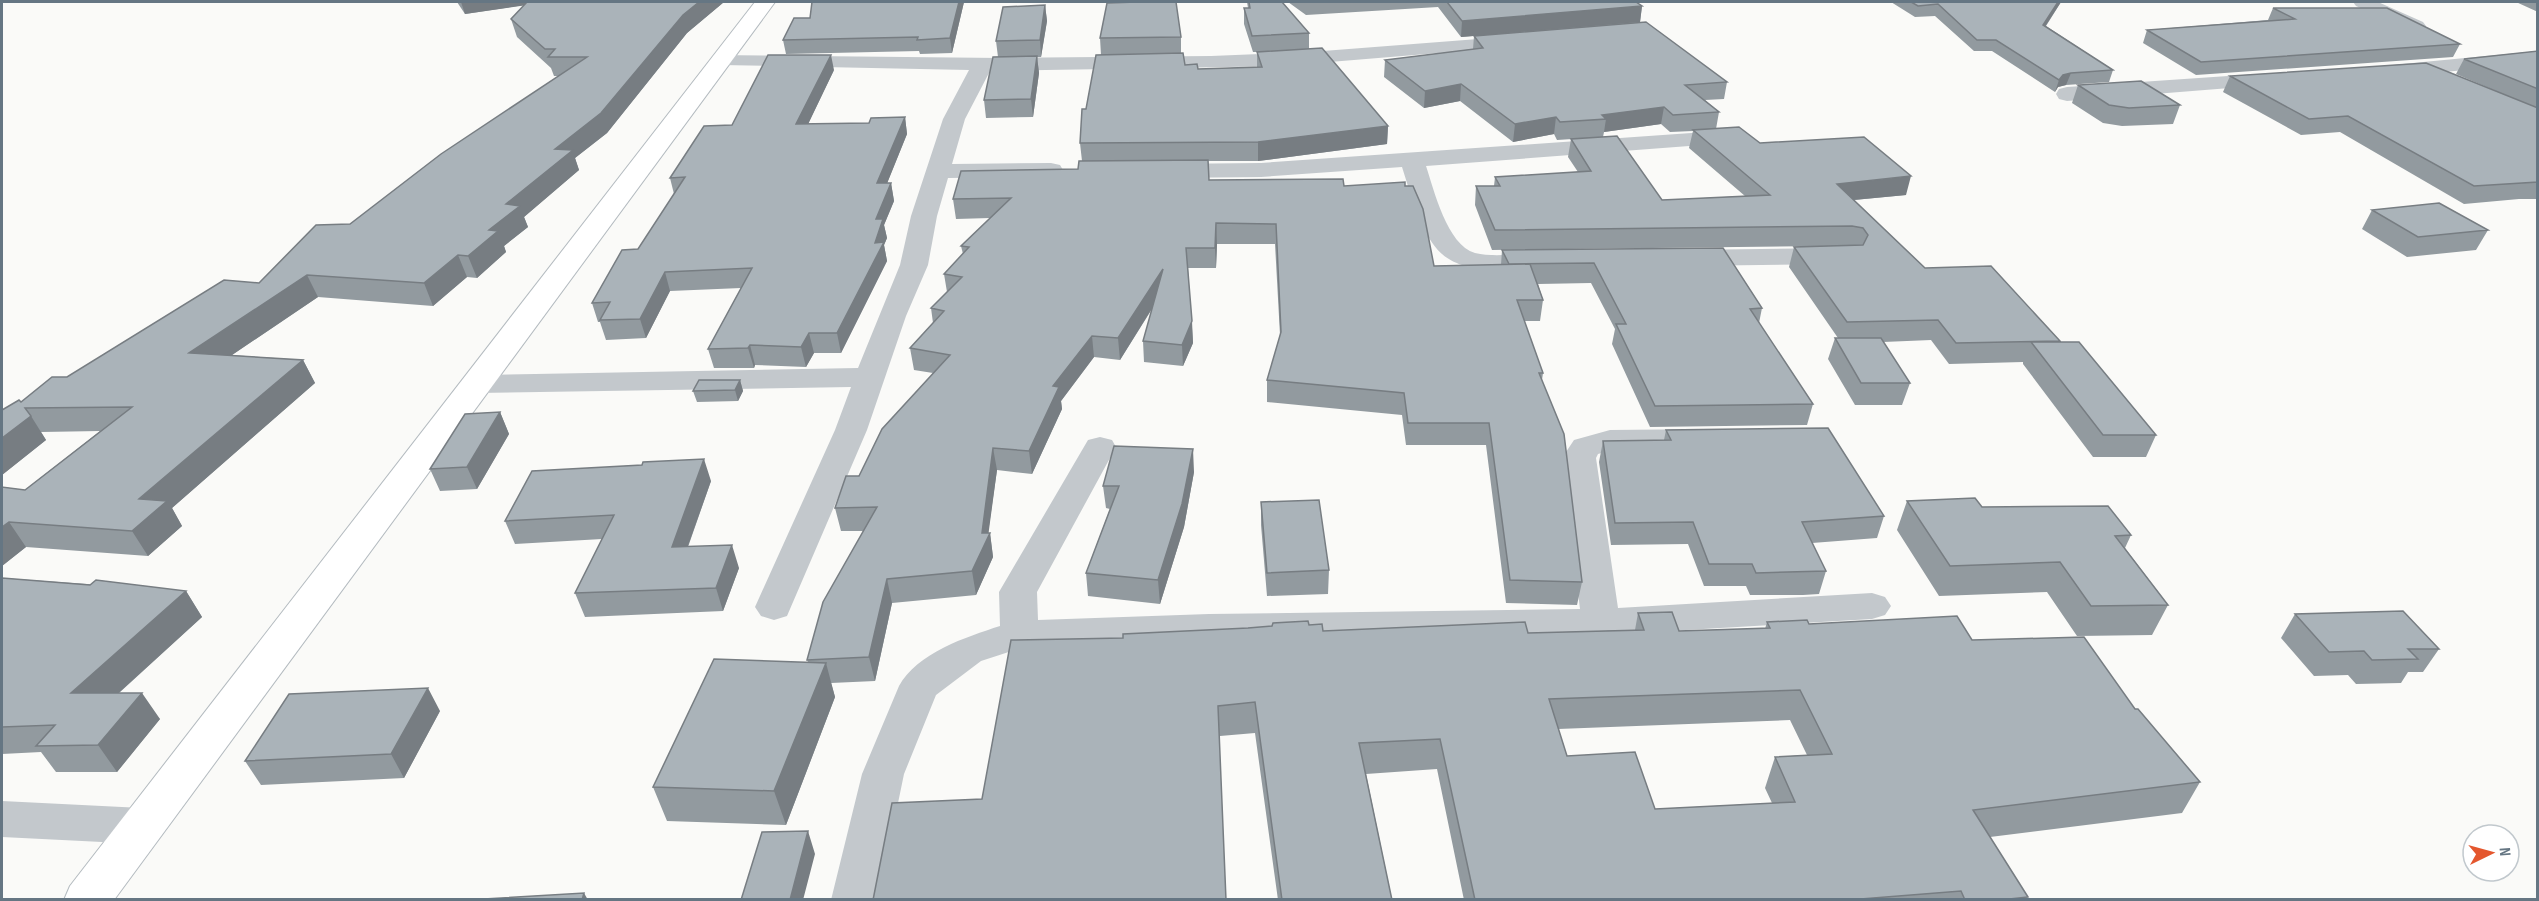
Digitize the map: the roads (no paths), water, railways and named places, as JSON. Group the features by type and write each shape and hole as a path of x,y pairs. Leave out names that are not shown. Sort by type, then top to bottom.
{"main road":[{"path":"87,900 765,2"}],"street":[{"path":"2363,2 2433,34"},
{"path":"721,59 982,66 1282,60 1543,40"},
{"path":"2464,47 2494,60"},
{"path":"2374,72 2538,57"},
{"path":"774,607 851,430 914,266 924,216 954,119 982,66"},
{"path":"2421,69 2463,87"},
{"path":"2067,94 2291,78"},
{"path":"1137,171 1261,170 1747,136"},
{"path":"1412,160 1438,232 1450,248 1463,258 1485,261 1567,260"},
{"path":"939,171 1079,170"},
{"path":"1660,259 1847,256"},
{"path":"476,384 870,377"},
{"path":"1600,622 1579,458 1587,447 1610,440 1736,438"},
{"path":"1019,633 1018,592 1100,447"},
{"path":"854,900 883,774 919,686 967,651 1019,633 1209,627 1600,622 1872,606"},
{"path":"2,819 142,826"}]}
